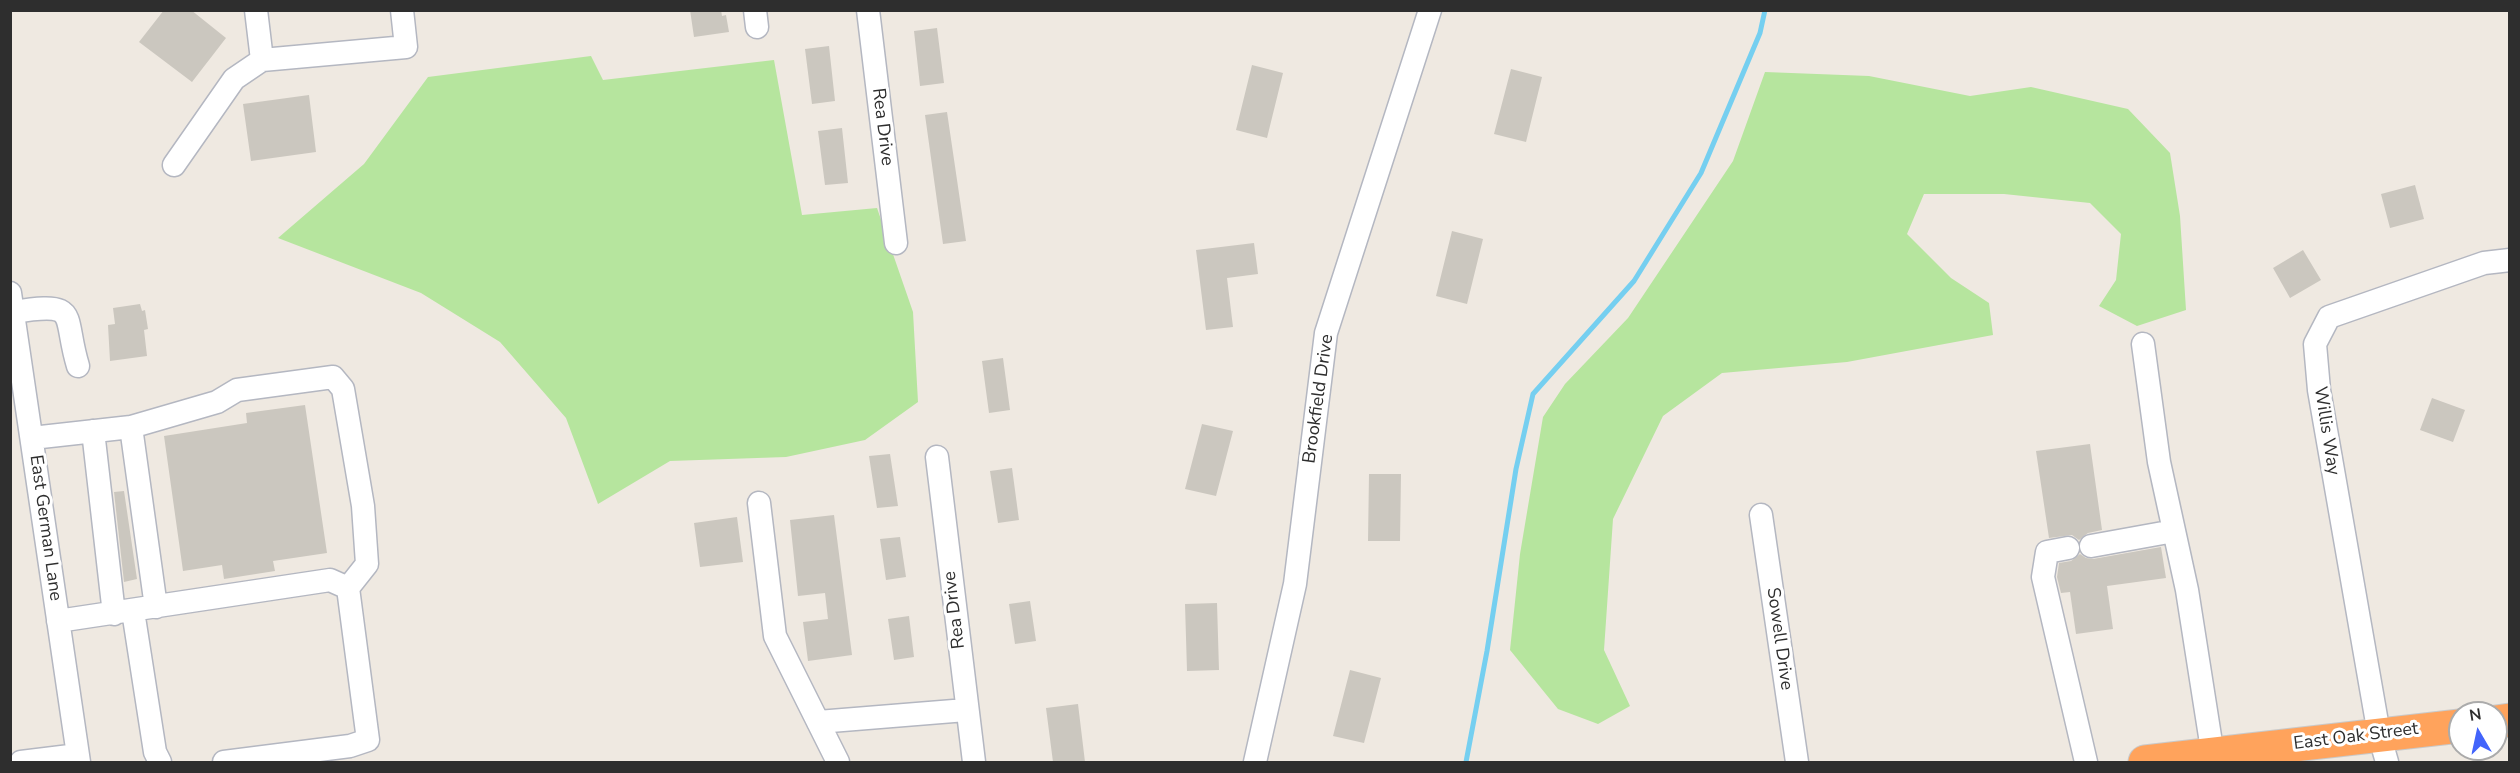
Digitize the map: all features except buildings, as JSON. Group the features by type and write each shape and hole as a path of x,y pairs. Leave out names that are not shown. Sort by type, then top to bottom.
{"highway":[{"name":"East Oak Street","path":"2145,762 2383,748 2448,729"}],"street":[{"path":"256,10 262,60"},
{"path":"174,165 234,80 262,60 406,46 402,10"},
{"name":"Rea Drive","path":"868,10 896,243"},
{"name":"Brookfield Drive","path":"1255,762 1295,584 1326,333 1430,10"},
{"name":"Willis Way","path":"2383,748 2319,390 2316,344 2329,317 2484,263 2510,260"},
{"path":"12,302 61,310 68,318 78,366"},
{"name":"East German Lane","path":"12,302 18,397 32,438 79,759"},
{"path":"2143,344 2159,462 2187,590 2214,758"},
{"path":"32,438 131,427 217,402 237,390 333,377 343,389 363,506 367,564 348,588 368,740 351,746 280,759 224,762"},
{"path":"131,427 156,607"},
{"path":"93,431 123,612 155,752 160,762"},
{"name":"Rea Drive","path":"937,457 974,762"},
{"path":"759,503 775,636 838,762"},
{"name":"Sowell Drive","path":"1761,515 1797,762"},
{"path":"2091,546 2174,531"},
{"path":"2068,548 2047,552 2043,577 2086,762"},
{"path":"58,621 330,580 348,588"},
{"path":"818,722 966,710"},
{"path":"21,762 79,759"}],"green space":[{"path":"591,56 603,80 774,60 802,215 877,208 913,312 918,402 865,440 786,457 670,461 598,504 566,418 500,342 421,293 278,238 364,164 428,77"},
{"path":"1765,72 1869,76 1970,96 2031,87 2128,109 2170,153 2180,216 2186,310 2137,326 2099,306 2116,280 2121,234 2090,203 2004,194 1924,194 1907,234 1951,278 1989,303 1993,335 1847,362 1722,373 1663,416 1613,519 1604,650 1630,706 1598,724 1558,709 1510,650 1520,554 1543,417 1565,384 1628,318 1733,161"}],"waterway":[{"path":"1466,762 1487,651 1516,469 1533,394 1634,281 1701,173 1760,33 1765,10"}]}
